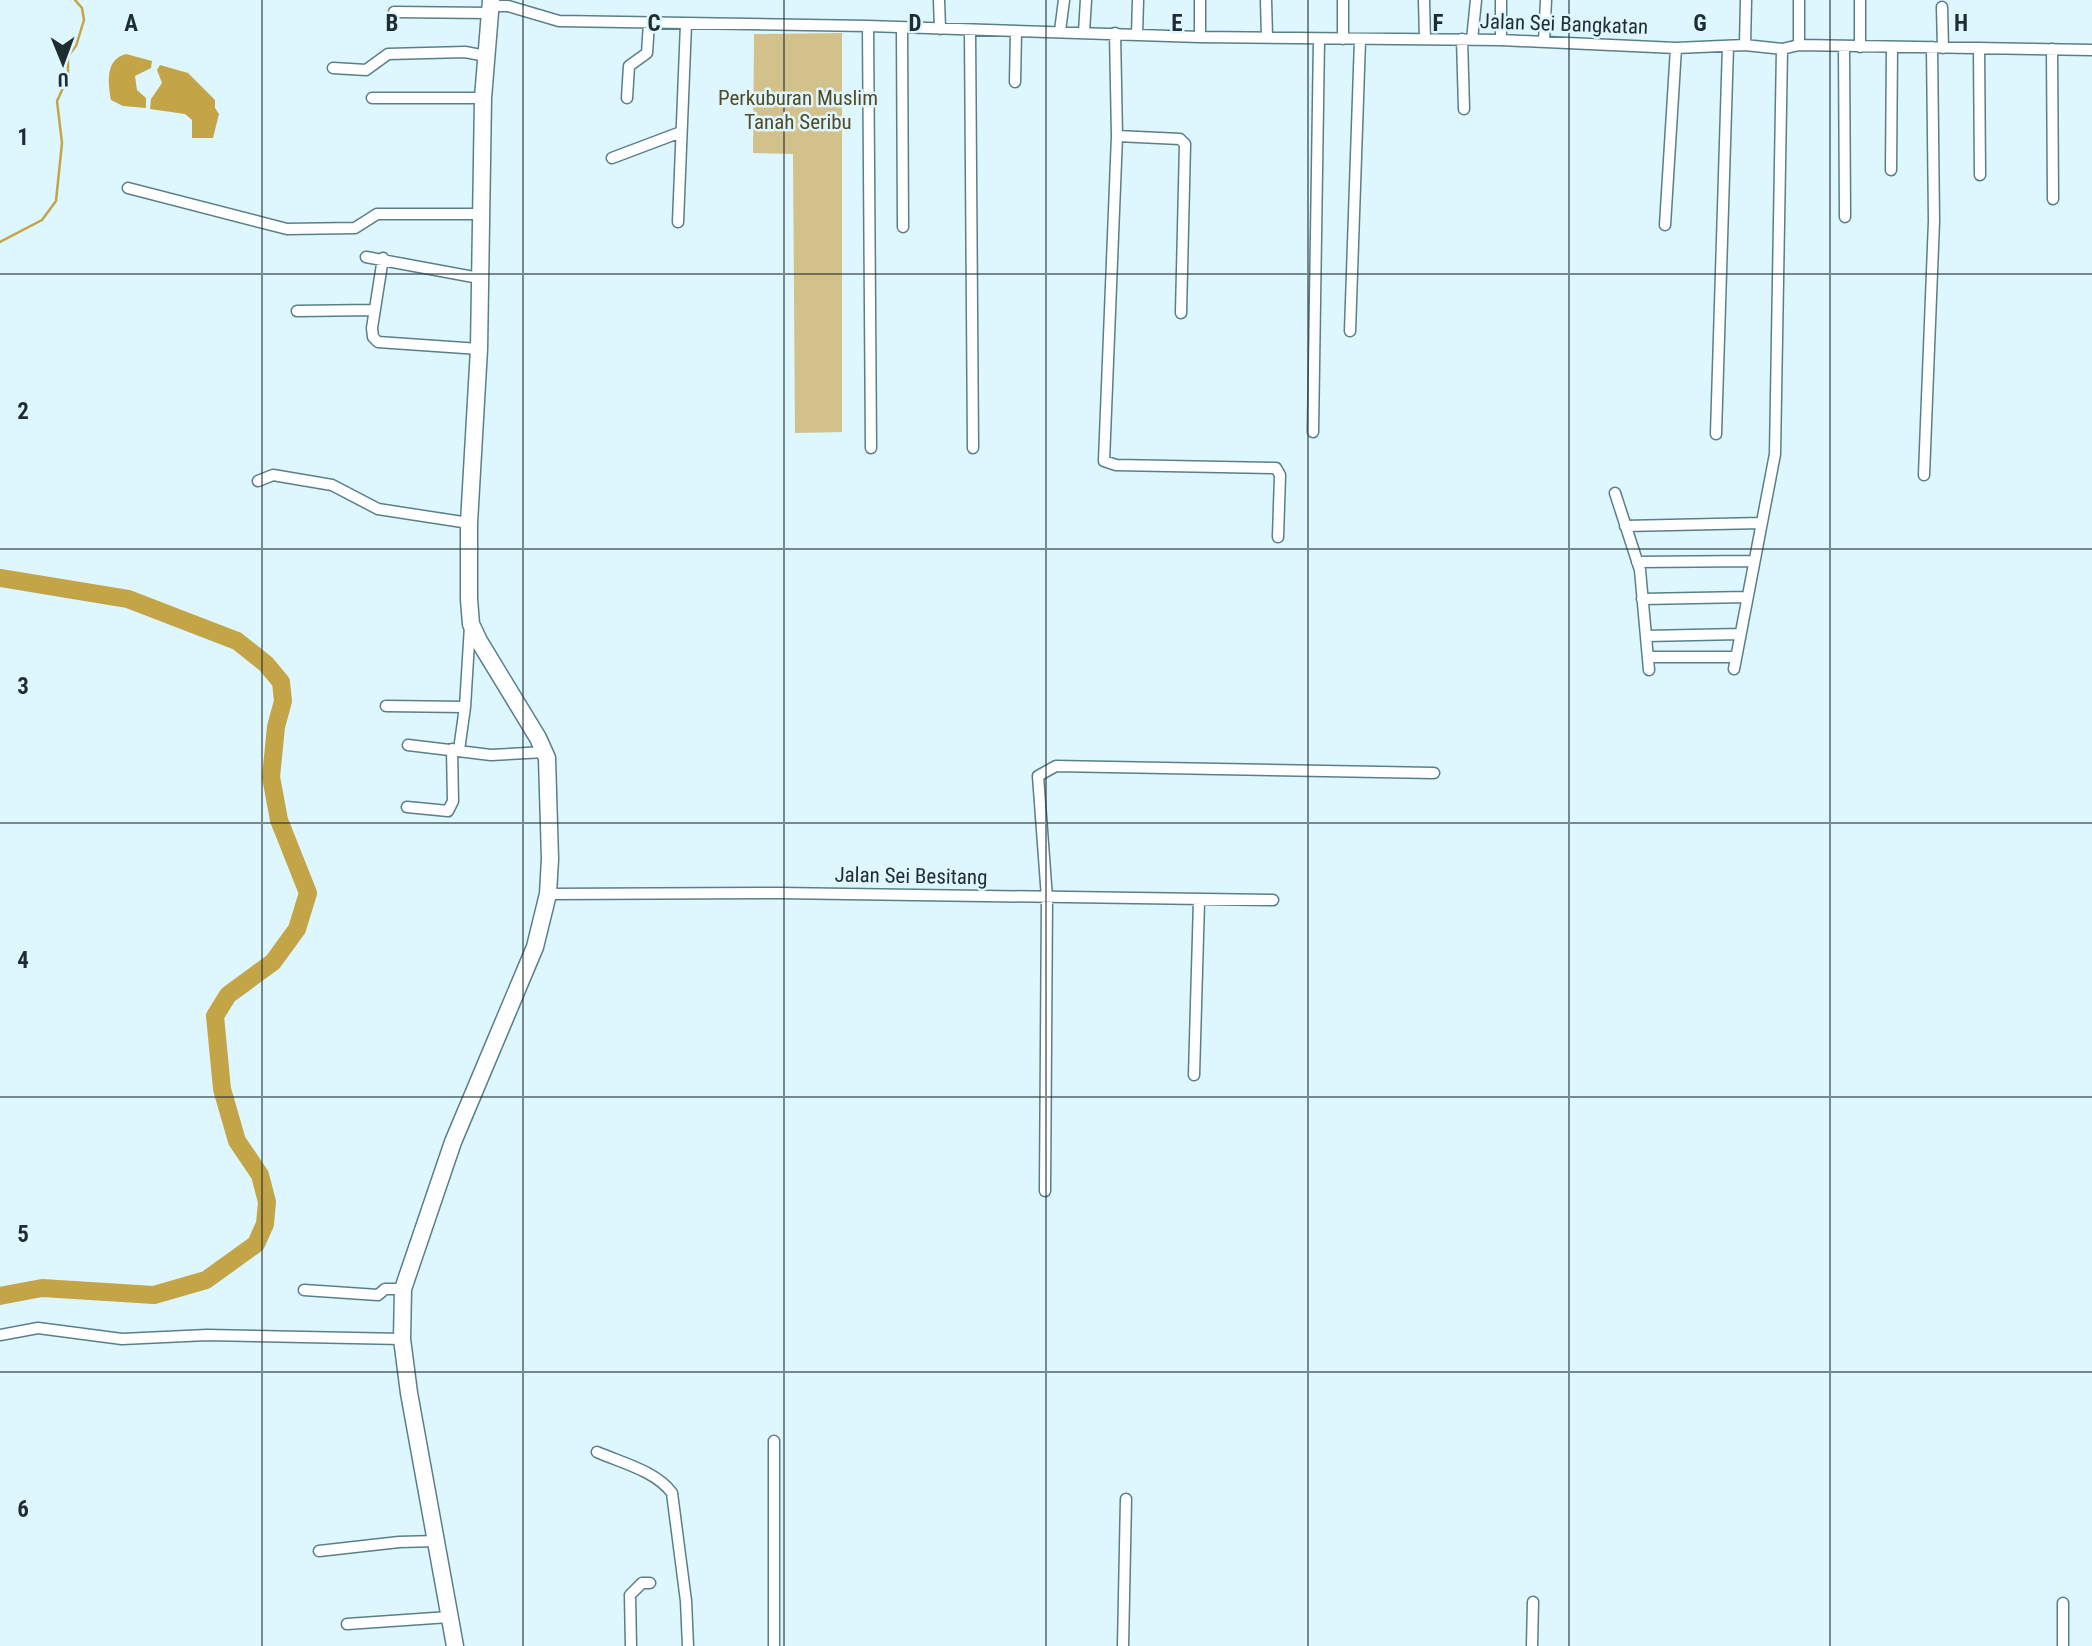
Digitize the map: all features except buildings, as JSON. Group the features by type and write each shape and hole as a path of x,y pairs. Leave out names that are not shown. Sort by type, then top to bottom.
{"main road":[{"path":"455,1646 408,1393 402,1339 404,1289 453,1142 535,947 548,894 550,838 545,752 471,624 469,523 479,349 483,98 490,6"}],"street":[{"path":"939,0 940,29"},
{"path":"1060,31 1064,0"},
{"path":"1084,32 1086,0"},
{"path":"1137,35 1138,0"},
{"path":"1200,0 1200,37"},
{"path":"1266,0 1268,37"},
{"path":"1343,0 1343,39"},
{"path":"1424,0 1425,39"},
{"path":"1464,108 1467,40 1476,0"},
{"path":"1501,0 1501,40"},
{"path":"1544,42 1546,0"},
{"path":"1745,45 1746,0"},
{"path":"1798,0 1799,46"},
{"path":"1860,0 1860,47"},
{"name":"Jalan Sei Bangkatan","path":"394,12 508,6 559,21 868,26 970,32 1060,31 1200,37 1501,40 1676,48 1745,45 1782,49 1799,46 1844,46 2092,50"},
{"path":"1924,475 1938,48 1942,7"},
{"path":"627,98 629,66 647,53 649,23"},
{"path":"678,222 686,23"},
{"path":"868,26 870,448"},
{"path":"902,28 903,227"},
{"path":"970,32 974,448"},
{"path":"1015,82 1016,32"},
{"path":"1115,33 1117,136 1104,461 1116,465 1276,468 1280,474 1278,537"},
{"path":"1313,432 1319,39"},
{"path":"1350,331 1360,40"},
{"path":"1716,434 1728,46"},
{"path":"1844,46 1845,216"},
{"path":"1891,170 1892,47"},
{"path":"1665,225 1676,48"},
{"path":"1979,48 1980,176"},
{"path":"1734,669 1775,454 1782,49"},
{"path":"2052,49 2053,198"},
{"path":"333,68 366,70 388,54 465,52 486,56"},
{"path":"372,97 483,98"},
{"path":"612,158 681,132"},
{"path":"1117,136 1180,139 1185,144 1181,313"},
{"path":"128,188 287,229 355,228 377,214 481,214"},
{"path":"366,257 383,258 479,278"},
{"path":"383,258 374,310 373,337 381,343 479,349"},
{"path":"297,311 374,310"},
{"path":"258,481 273,475 332,485 377,509 469,523"},
{"path":"1615,494 1637,562 1649,670"},
{"path":"1625,526 1761,523"},
{"path":"1637,562 1754,561"},
{"path":"1642,599 1747,597"},
{"path":"407,807 447,811 453,802 456,749 465,707 471,624"},
{"path":"1646,636 1740,634"},
{"path":"1648,657 1736,657"},
{"path":"386,706 465,707"},
{"path":"408,745 491,755 545,752"},
{"path":"1045,1191 1047,898 1037,779 1048,768 1194,766 1434,773"},
{"name":"Jalan Sei Besitang","path":"548,894 779,893 1273,900"},
{"path":"1194,1075 1199,901"},
{"path":"304,1290 378,1295 385,1289 404,1289"},
{"path":"0,1335 38,1328 122,1339 207,1335 402,1339"},
{"path":"774,1441 774,1646"},
{"path":"597,1452 652,1476 665,1484 672,1493 686,1601 688,1646"},
{"path":"1123,1646 1126,1499"},
{"path":"319,1552 399,1542 437,1541"},
{"path":"631,1646 629,1595 642,1583 650,1583"},
{"path":"1532,1646 1533,1602"},
{"path":"2063,1603 2063,1646"},
{"path":"347,1624 449,1617"}],"green space":[{"name":"Perkuburan Muslim Tanah Seribu","path":"842,33 842,432 795,433 793,154 753,153 754,34"}],"shaded area":[{"path":"126,54 152,61 151,68 135,76 137,90 146,98 146,108 123,106 111,100 111,66"},
{"path":"160,65 188,73 215,100 215,108 219,114 213,138 192,138 192,120 185,114 150,109 151,99 162,83 157,70"}],"waterway":[{"path":"0,242 42,220 56,201 62,143 57,101 68,77 68,56 76,46 84,20 82,8 75,0"},
{"path":"0,578 128,599 237,641 266,664 281,682 283,701 276,727 271,777 279,820 308,893 297,929 273,962 228,995 215,1016 222,1089 237,1141 260,1175 267,1202 265,1224 256,1244 206,1280 154,1295 42,1288 0,1296"}]}
